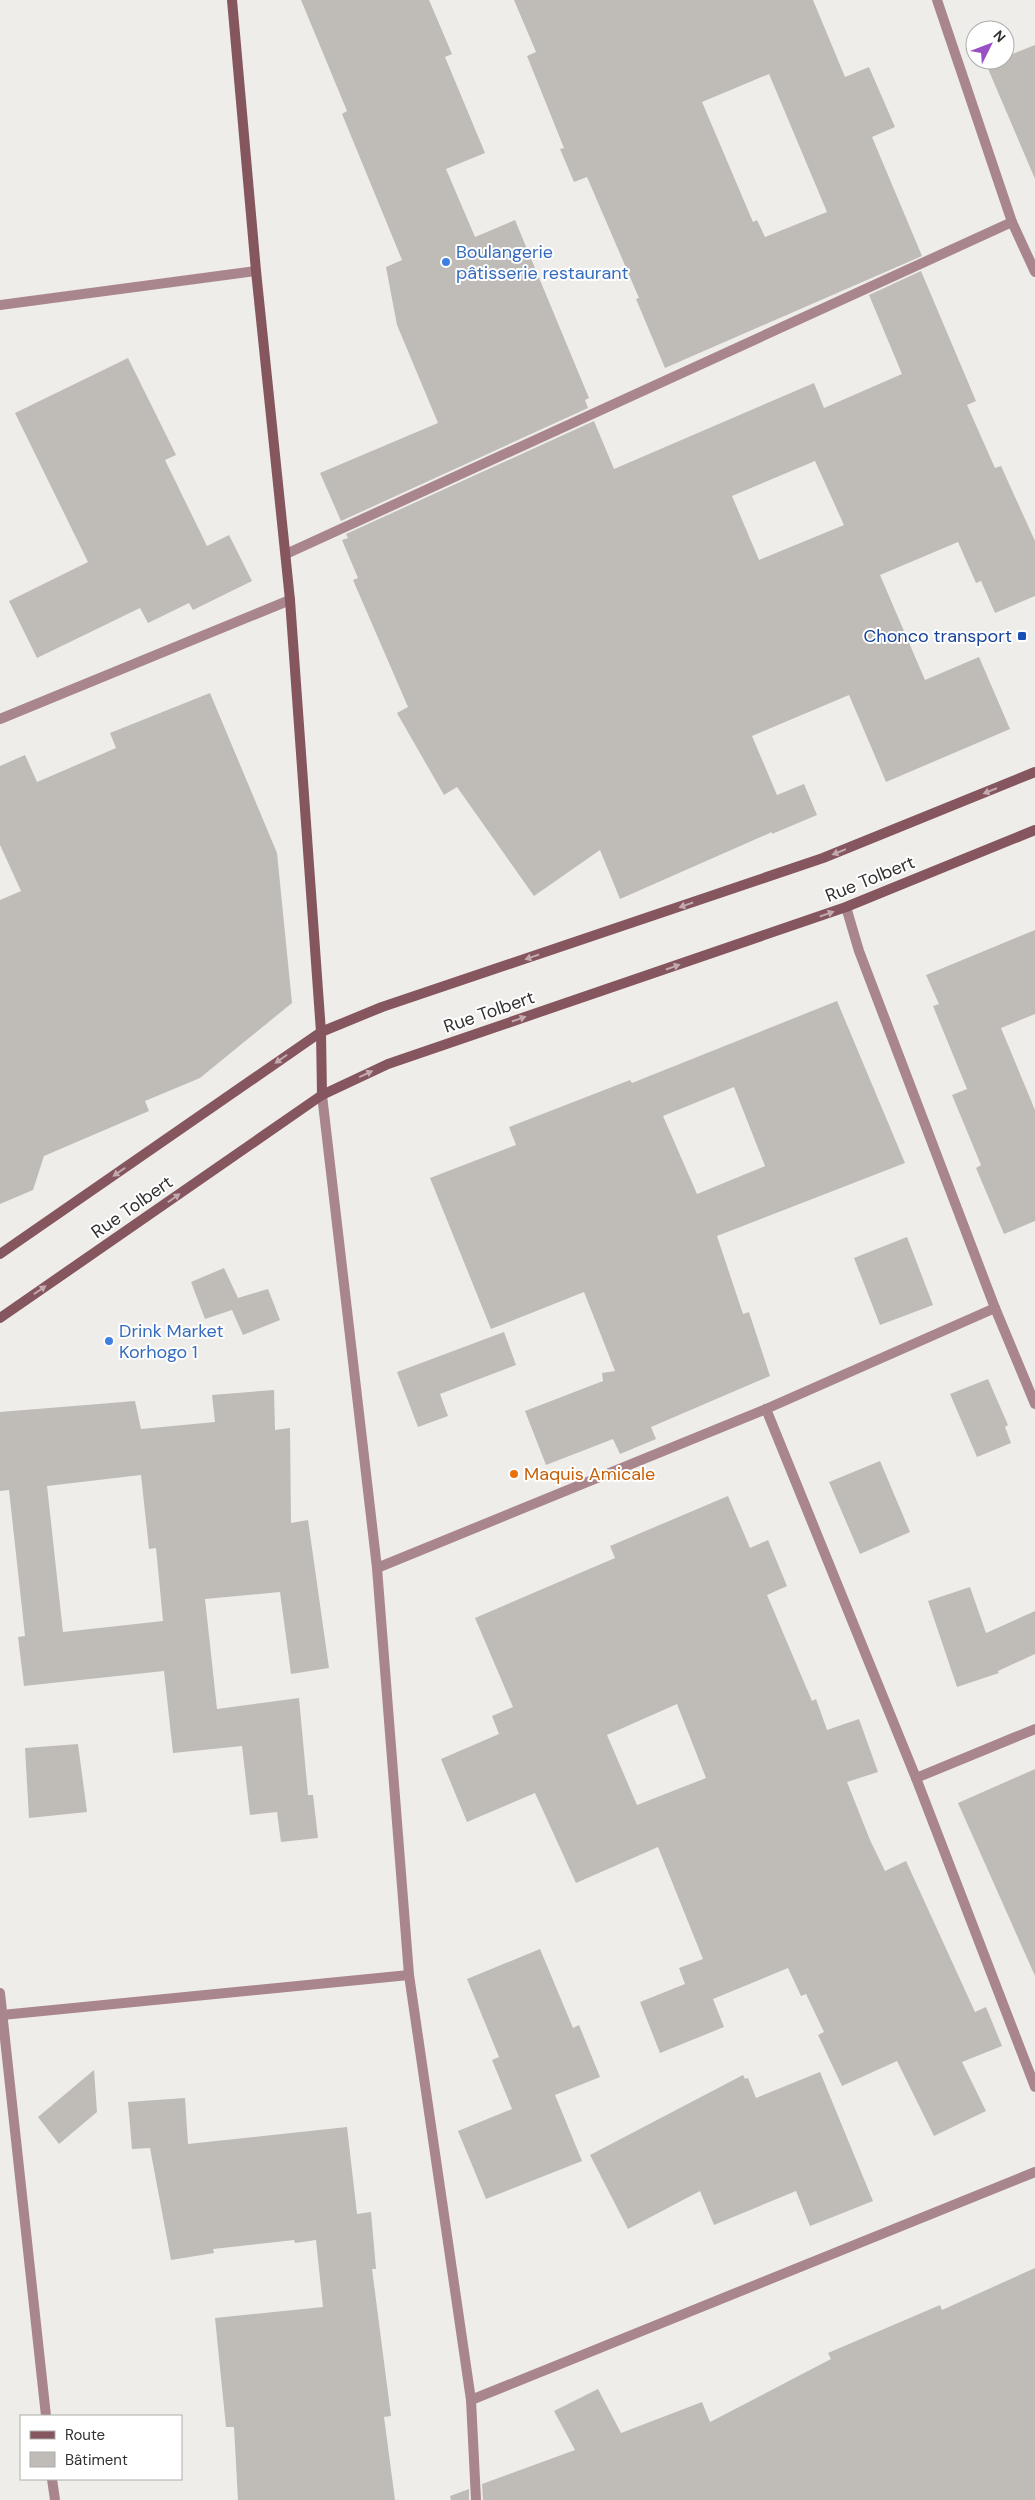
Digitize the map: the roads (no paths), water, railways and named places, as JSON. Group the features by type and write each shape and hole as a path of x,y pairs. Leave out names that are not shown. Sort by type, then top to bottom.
{"street":[{"path":"232,0 256,271 290,600 321,1032 322,1095 377,1568 409,1975 470,2400 476,2500"},
{"path":"937,0 1012,222 1035,272"},
{"path":"286,554 1012,222"},
{"path":"0,306 256,271"},
{"path":"0,720 290,600"},
{"name":"Rue Tolbert","path":"0,1254 321,1032 382,1007 823,858 1035,772"},
{"name":"Rue Tolbert","path":"0,1318 322,1095 388,1064 846,907 1035,830"},
{"path":"846,907 859,951 995,1308 1035,1404"},
{"path":"377,1568 766,1409 995,1308"},
{"path":"766,1409 916,1778 1035,2087"},
{"path":"916,1778 1035,1729"},
{"path":"2,2015 409,1975"},
{"path":"0,1993 46,2415"},
{"path":"470,2400 1035,2172"},
{"path":"52,2480 55,2500"}],"place":[{"name":"Boulangerie pâtisserie restaurant","path":"446,262"},
{"name":"Chonco transport","path":"1022,636"},
{"name":"Drink Market Korhogo 1","path":"109,1341"},
{"name":"Maquis Amicale","path":"514,1474"}]}
